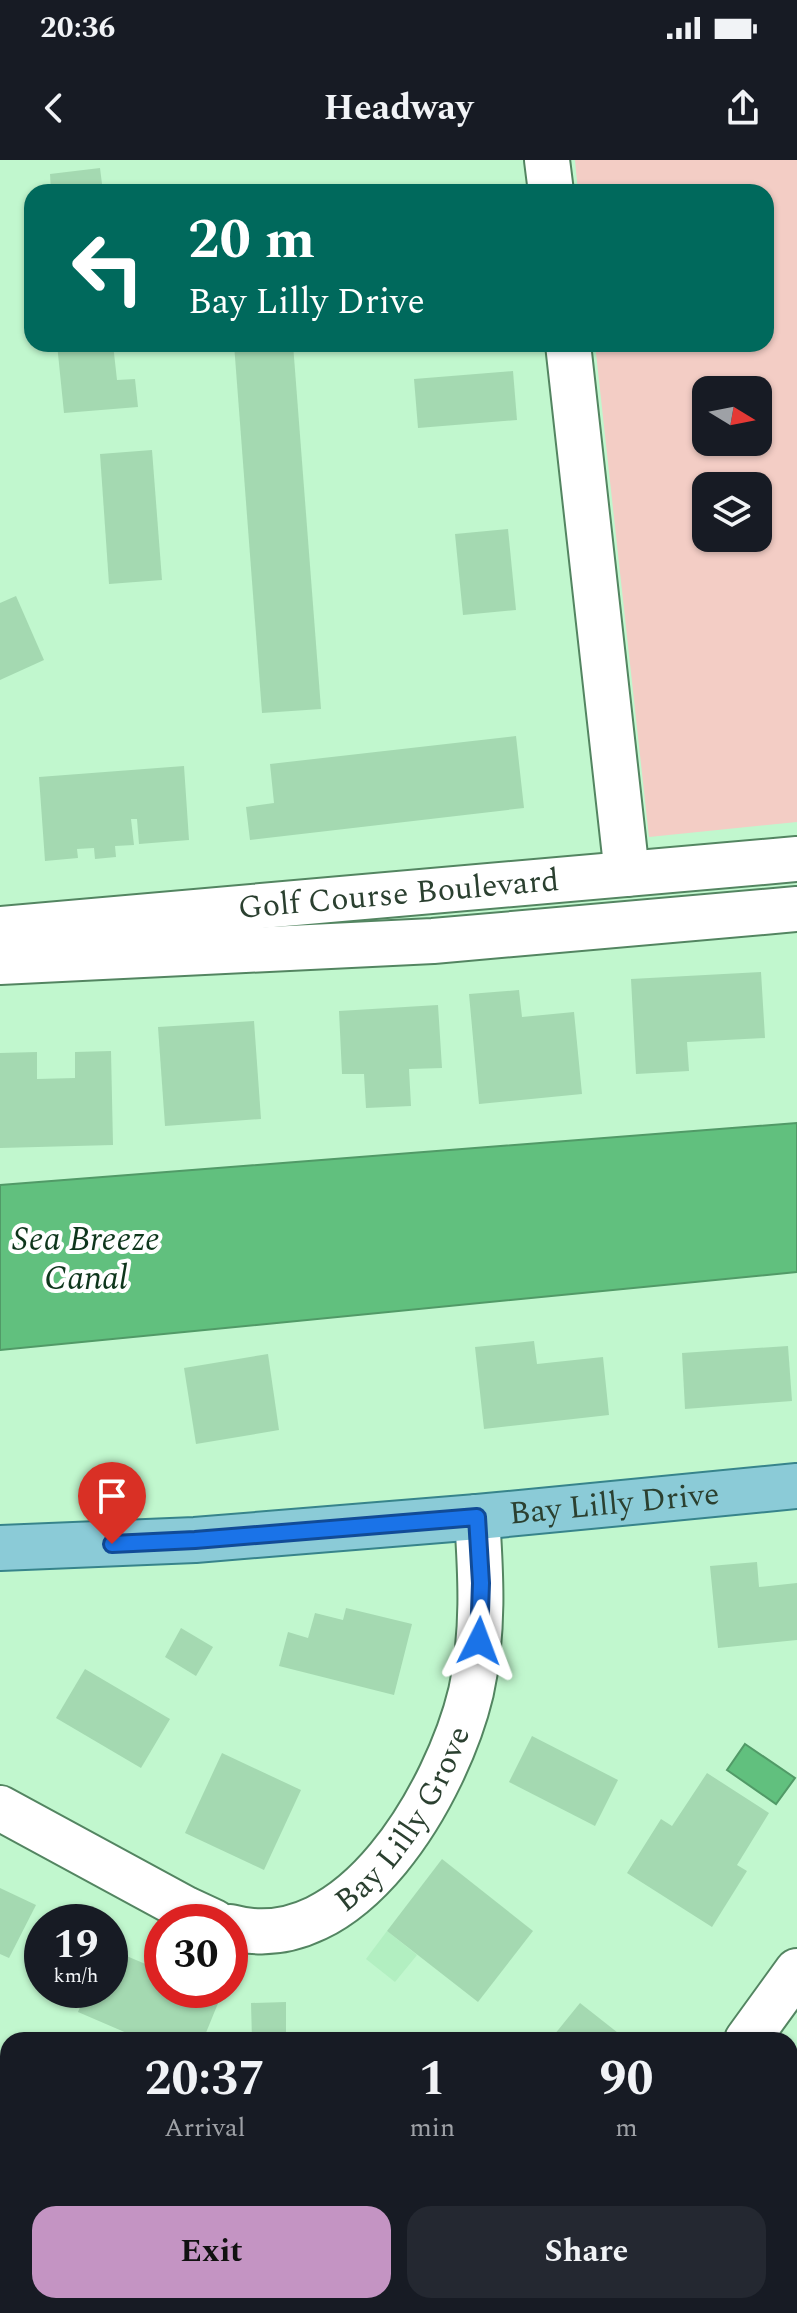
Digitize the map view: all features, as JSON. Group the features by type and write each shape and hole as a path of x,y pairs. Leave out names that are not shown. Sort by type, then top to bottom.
{"main road":[{"name":"Bay Lilly Drive","path":"0,1548 195,1540 797,1486"}],"street":[{"path":"547,160 550,184"},
{"path":"569,352 627,874"},
{"name":"Golf Course Boulevard","path":"0,929 797,859"},
{"name":"Golf Course Boulevard","path":"0,962 433,941 797,909"},
{"name":"Bay Lilly Grove","path":"248,1930 265,1932 286,1928 331,1911 366,1882 400,1843 446,1767 471,1692 481,1623 477,1517"},
{"path":"0,1808 177,1904"},
{"path":"753,2032 797,1971"}],"shaded area":[{"path":"575,160 797,160 797,822 649,837 596,352 774,352 774,184 577,184"},
{"path":"387,1931 417,1955 395,1982 366,1959"}],"water":[{"name":"Sea Breeze Canal","path":"797,1123 797,1272 0,1350 0,1185"},
{"path":"745,1744 795,1778 776,1804 727,1770"}],"building":[{"path":"100,168 102,184 51,184 50,174"},
{"path":"58,352 114,352 117,380 135,379 138,407 64,413"},
{"path":"235,352 294,352 321,709 262,713"},
{"path":"513,371 517,420 418,428 414,379"},
{"path":"152,450 162,580 109,584 100,454"},
{"path":"508,529 516,610 463,615 455,534"},
{"path":"16,596 44,660 0,680 0,603"},
{"path":"516,736 524,808 250,840 246,807 274,803 270,764"},
{"path":"184,766 189,840 139,844 137,819 131,819 134,845 115,846 116,857 95,859 94,848 77,849 78,858 45,861 39,777"},
{"path":"761,972 765,1038 687,1042 689,1071 636,1074 631,979"},
{"path":"519,990 522,1017 574,1012 582,1094 479,1104 469,994"},
{"path":"438,1005 442,1068 409,1069 411,1106 366,1108 364,1074 342,1074 339,1011"},
{"path":"254,1021 261,1119 165,1126 158,1027"},
{"path":"111,1051 113,1145 0,1148 0,1053 37,1052 37,1079 75,1078 75,1052"},
{"path":"534,1341 537,1364 603,1357 609,1415 484,1429 475,1347"},
{"path":"788,1346 792,1401 685,1409 682,1353"},
{"path":"268,1354 279,1430 196,1444 184,1368"},
{"path":"757,1562 759,1587 797,1583 797,1640 718,1648 710,1566"},
{"path":"346,1608 412,1624 394,1695 279,1666 288,1632 308,1638 315,1613 343,1620"},
{"path":"181,1628 213,1647 196,1676 165,1657"},
{"path":"85,1669 170,1719 141,1768 56,1718"},
{"path":"532,1736 618,1780 595,1826 509,1782"},
{"path":"222,1753 301,1790 264,1870 185,1833"},
{"path":"707,1773 769,1813 737,1865 747,1871 712,1927 627,1873 661,1819 672,1826"},
{"path":"442,1859 533,1931 478,2002 387,1931"},
{"path":"0,1888 34,1904 24,1904 24,1929 9,1958 0,1954"},
{"path":"128,1957 144,1963 144,2008 216,2008 206,2032 124,2032 78,2012 80,2008 128,2008"},
{"path":"286,2002 286,2032 252,2032 251,2003"},
{"path":"580,2003 617,2032 556,2032"}],"route":[{"path":"112,1544 477,1517 481,1583 479,1641"}]}
